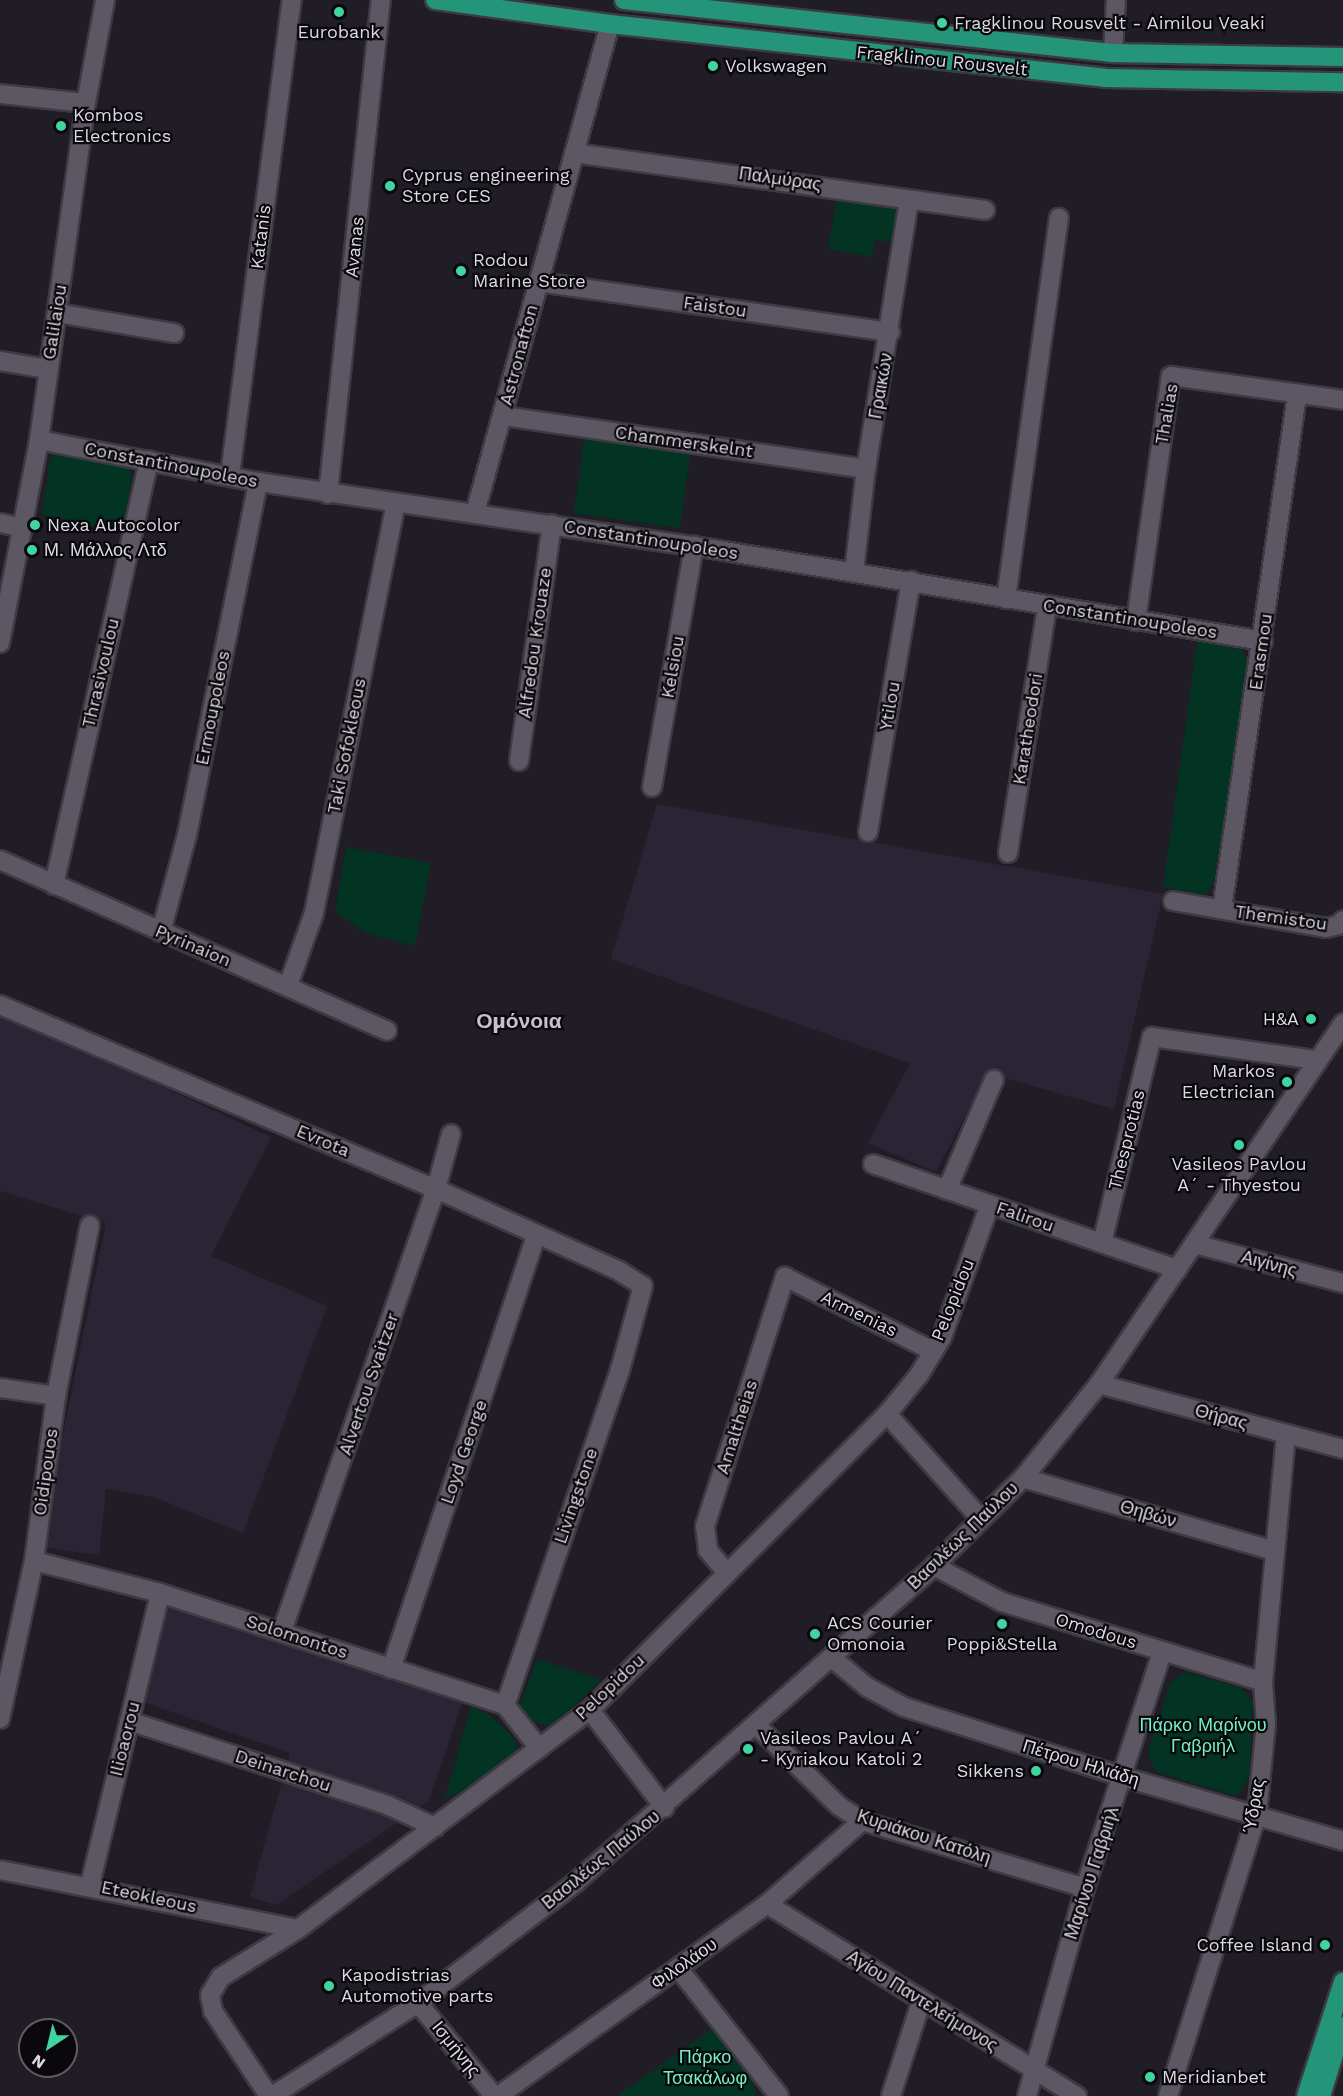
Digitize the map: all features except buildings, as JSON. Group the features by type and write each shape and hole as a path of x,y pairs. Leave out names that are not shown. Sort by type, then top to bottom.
{"main road":[{"name":"Fragklinou Rousvelt","path":"435,0 610,24 1106,78 1343,82"},
{"name":"Fragklinou Rousvelt","path":"624,0 1113,53 1343,57"},
{"path":"1306,2096 1343,1982"},
{"path":"1321,2096 1343,2026"}],"street":[{"name":"Galilaiou","path":"0,643 39,440 87,103 105,0"},
{"name":"Katanis","path":"230,475 292,0"},
{"name":"Avanas","path":"328,494 381,0"},
{"path":"1113,53 1116,0"},
{"name":"Astronafton","path":"475,513 610,24"},
{"path":"0,94 87,103"},
{"name":"Παλμύρας","path":"574,153 795,180 909,200 985,210"},
{"name":"Γραικών","path":"854,572 866,469 890,332 909,200"},
{"path":"1006,599 1059,218"},
{"name":"Faistou","path":"539,282 890,332"},
{"path":"57,313 174,333"},
{"path":"0,361 48,369"},
{"name":"Thalias","path":"1136,621 1171,376 1343,400"},
{"name":"Erasmou","path":"1222,909 1263,641 1297,395"},
{"name":"Chammerskelnt","path":"503,416 866,469"},
{"name":"Constantinoupoleos","path":"39,440 328,494 475,513 694,546 1263,641"},
{"name":"Thrasivoulou","path":"54,885 149,461"},
{"name":"Ermoupoleos","path":"161,932 187,835 258,482"},
{"name":"Taki Sofokleous","path":"288,986 314,913 396,504"},
{"path":"0,523 23,528"},
{"name":"Alfredou Krouaze","path":"519,761 552,524"},
{"name":"Kelsiou","path":"652,787 694,546"},
{"name":"Ytilou","path":"868,832 911,581"},
{"name":"Karatheodori","path":"1008,853 1047,606"},
{"name":"Pyrinaion","path":"0,860 387,1031"},
{"name":"Themistou","path":"1173,901 1326,928 1341,922"},
{"name":"Evrota","path":"0,1005 436,1189 619,1271 643,1286"},
{"name":"Βασιλέως Παύλου","path":"271,2096 418,2003 576,1882 665,1808 757,1726 934,1566 1023,1478 1099,1384 1343,1023"},
{"name":"Thesprotias","path":"1102,1243 1152,1037 1316,1060"},
{"path":"947,1190 994,1080"},
{"name":"Alvertou Svaitzer","path":"282,1631 436,1189 451,1134"},
{"name":"Falirou","path":"873,1164 1177,1269"},
{"name":"Pelopidou","path":"271,2096 213,2011 210,1995 220,1977 298,1929 590,1710 887,1414 933,1351 990,1204"},
{"name":"Oidipouos","path":"0,1719 34,1561 56,1396 90,1225"},
{"name":"Loyd George","path":"391,1669 536,1235"},
{"name":"Αιγίνης","path":"1195,1244 1343,1283"},
{"name":"Armenias","path":"785,1277 933,1351"},
{"name":"Amaltheias","path":"727,1573 708,1550 705,1526 785,1277"},
{"name":"Livingstone","path":"505,1705 620,1370 643,1286"},
{"name":"Θήρας","path":"1099,1384 1343,1449"},
{"path":"0,1388 56,1396"},
{"path":"887,1414 981,1519"},
{"name":"Ύδρας","path":"1168,2096 1257,1814 1266,1724 1263,1682 1286,1434"},
{"name":"Θηβών","path":"1023,1478 1274,1551"},
{"name":"Solomontos","path":"34,1561 160,1593 505,1705"},
{"name":"Omodous","path":"934,1566 1002,1602 1263,1682"},
{"name":"Ilioaorou","path":"90,1885 160,1593"},
{"name":"Μαρίνου Γαβριήλ","path":"1027,2096 1085,1888 1162,1652"},
{"name":"Πέτρου Ηλιάδη","path":"832,1658 867,1687 904,1707 1123,1777 1343,1840"},
{"path":"505,1705 539,1748"},
{"path":"590,1710 665,1808"},
{"name":"Deinarchou","path":"129,1721 387,1805 435,1827"},
{"name":"Κυριάκου Κατόλη","path":"757,1726 839,1806 862,1821 1085,1888"},
{"name":"Φιλολάου","path":"496,2096 767,1905 862,1821"},
{"name":"Eteokleous","path":"0,1870 90,1885 298,1929"},
{"name":"Αγίου Παντελεήμονος","path":"767,1905 921,2002 1077,2096"},
{"path":"678,1968 776,2095"},
{"path":"891,2096 921,2002"},
{"name":"Ισμήνης","path":"418,2003 496,2096"}],"shaded area":[{"path":"657,804 1163,894 1114,1109 987,1073 936,1172 868,1143 910,1063 611,959"},
{"path":"0,1012 271,1137 211,1256 327,1306 243,1533 154,1497 106,1489 99,1555 40,1547 106,1223 0,1191"},
{"path":"166,1603 462,1703 429,1801 276,1905 250,1897 290,1753 138,1700"}],"green space":[{"path":"838,191 892,203 899,209 898,243 875,240 872,257 828,249"},
{"path":"585,434 691,449 680,528 574,513"},
{"path":"63,449 122,460 132,474 123,531 42,515 50,459"},
{"path":"1198,638 1236,644 1249,660 1214,883 1206,895 1163,887"},
{"path":"346,847 431,863 415,946 366,933 335,912"},
{"path":"537,1659 601,1680 557,1722 548,1726 530,1720 520,1705"},
{"name":"Πάρκο Μαρίνου Γαβριήλ","path":"1185,1672 1241,1688 1253,1702 1249,1777 1240,1793 1233,1795 1157,1772 1150,1760 1148,1753 1170,1683"},
{"path":"471,1706 489,1715 509,1733 517,1744 515,1753 480,1781 445,1799"},
{"name":"Πάρκο Τσακάλωφ","path":"712,2029 754,2084 755,2096 617,2096"}],"place":[{"name":"Eurobank","path":"339,12"},
{"name":"Fragklinou Rousvelt - Aimilou Veaki","path":"942,23"},
{"name":"Volkswagen","path":"713,66"},
{"name":"Kombos Electronics","path":"61,126"},
{"name":"Cyprus engineering Store CES","path":"390,186"},
{"name":"Rodou Marine Store","path":"461,271"},
{"name":"Nexa Autocolor","path":"35,525"},
{"name":"Μ. Μάλλος Λτδ","path":"32,550"},
{"name":"H&A","path":"1311,1019"},
{"name":"Markos Electrician","path":"1287,1082"},
{"name":"Vasileos Pavlou A´ - Thyestou","path":"1239,1145"},
{"name":"Poppi&Stella","path":"1002,1624"},
{"name":"ACS Courier Omonoia","path":"815,1634"},
{"name":"Vasileos Pavlou A´ - Kyriakou Katoli 2","path":"748,1749"},
{"name":"Sikkens","path":"1036,1771"},
{"name":"Coffee Island","path":"1325,1945"},
{"name":"Kapodistrias Automotive parts","path":"329,1986"},
{"name":"Meridianbet","path":"1150,2077"}],"district":[{"name":"Ομόνοια","path":"519,1021"}]}
